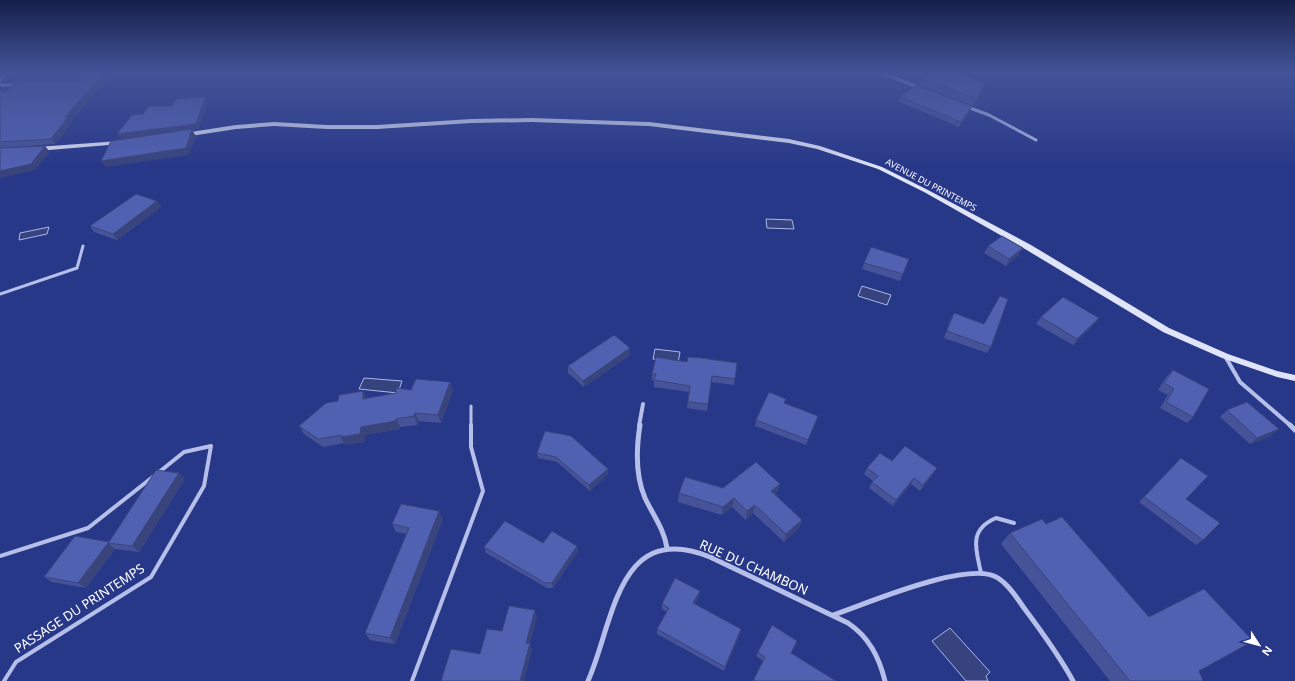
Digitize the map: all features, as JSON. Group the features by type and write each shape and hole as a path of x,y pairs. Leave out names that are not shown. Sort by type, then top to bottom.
{"street":[{"path":"960,104 989,116 1036,140"},
{"name":"AVENUE DU PRINTEMPS","path":"176,136 236,127 274,124 327,127 377,127 471,121 532,120 649,124 789,141 818,147 880,168 926,191 1028,247 1166,330 1225,356 1277,374 1295,378"},
{"path":"30,149 130,142"},
{"path":"1225,356 1240,382 1295,430"},
{"path":"643,404 637,456 640,479 645,498 665,533 667,548"},
{"name":"RUE DU CHAMBON","path":"588,681 596,667 616,599 629,572 647,555 667,548 696,553 833,615 858,631 873,648 883,670 885,681"},
{"path":"833,615 935,580 962,574 981,573 998,578 1012,592 1058,654 1073,681"}],"lane":[{"path":"0,294 78,268 83,246"},
{"path":"412,681 483,491 471,447 472,406"},
{"name":"PASSAGE DU PRINTEMPS","path":"0,556 88,528 184,452 211,446 204,486 151,576 16,662 4,681"},
{"path":"981,573 976,533 980,525 996,518 1014,524"}],"water":[{"path":"766,219 792,220 794,229 767,228"},
{"path":"49,227 47,234 19,240 20,233"},
{"path":"862,286 891,295 887,305 858,296"},
{"path":"655,349 680,352 678,363 653,359"},
{"path":"364,378 402,381 398,393 359,389"},
{"path":"950,628 990,672 986,676 988,681 966,681 932,641"}],"building":[{"path":"0,104 76,104 65,117 68,117 51,139 0,142"},
{"path":"173,104 203,104 196,124 117,134 132,115 143,114 149,106 172,106"},
{"path":"917,104 966,104 972,106 961,122"},
{"path":"192,129 186,148 101,161 111,141"},
{"path":"45,146 31,164 0,171 0,148"},
{"path":"136,194 157,201 113,234 90,226"},
{"path":"1002,236 1023,248 1009,259 988,246"},
{"path":"871,247 909,259 903,274 864,263"},
{"path":"1000,296 1008,299 991,347 947,331 954,313 984,324"},
{"path":"1063,297 1099,318 1077,339 1041,317"},
{"path":"614,335 630,348 583,381 568,366"},
{"path":"656,357 687,362 688,357 737,363 735,379 712,376 708,404 688,402 690,386 654,380 656,374 652,374"},
{"path":"1173,370 1209,389 1193,417 1166,402 1174,389 1164,383"},
{"path":"416,379 450,382 438,415 415,413 414,416 396,419 396,421 361,427 360,434 341,437 341,435 318,439 299,426 326,403 338,401 339,395 363,391 363,399 396,393 396,388 411,390"},
{"path":"769,392 786,399 784,403 818,416 808,440 756,420"},
{"path":"1247,402 1279,429 1257,438 1227,410"},
{"path":"545,431 571,436 608,469 589,485 556,457 537,453"},
{"path":"905,446 937,468 923,485 914,478 896,500 872,482 878,476 867,468 880,453 892,461"},
{"path":"1181,458 1208,476 1186,499 1220,523 1203,540 1144,497"},
{"path":"756,462 780,484 771,491 802,520 786,534 755,505 747,511 734,498 723,507 679,493 685,477 723,488"},
{"path":"156,470 179,473 132,546 108,543 78,583 44,577 75,536 109,542"},
{"path":"401,504 439,511 390,638 365,633 409,528 392,524"},
{"path":"1062,517 1149,617 1204,589 1253,641 1199,671 1203,681 1130,681 1010,533 1042,519 1046,524"},
{"path":"505,521 543,543 552,531 577,546 552,583 545,583 484,547"},
{"path":"675,578 700,591 693,603 741,629 725,667 657,629 669,608 662,604"},
{"path":"509,606 535,610 526,643 530,643 520,681 441,681 451,649 480,654 487,629 502,631"},
{"path":"772,625 797,641 791,653 836,681 756,681 754,679 765,657 758,652"}]}
